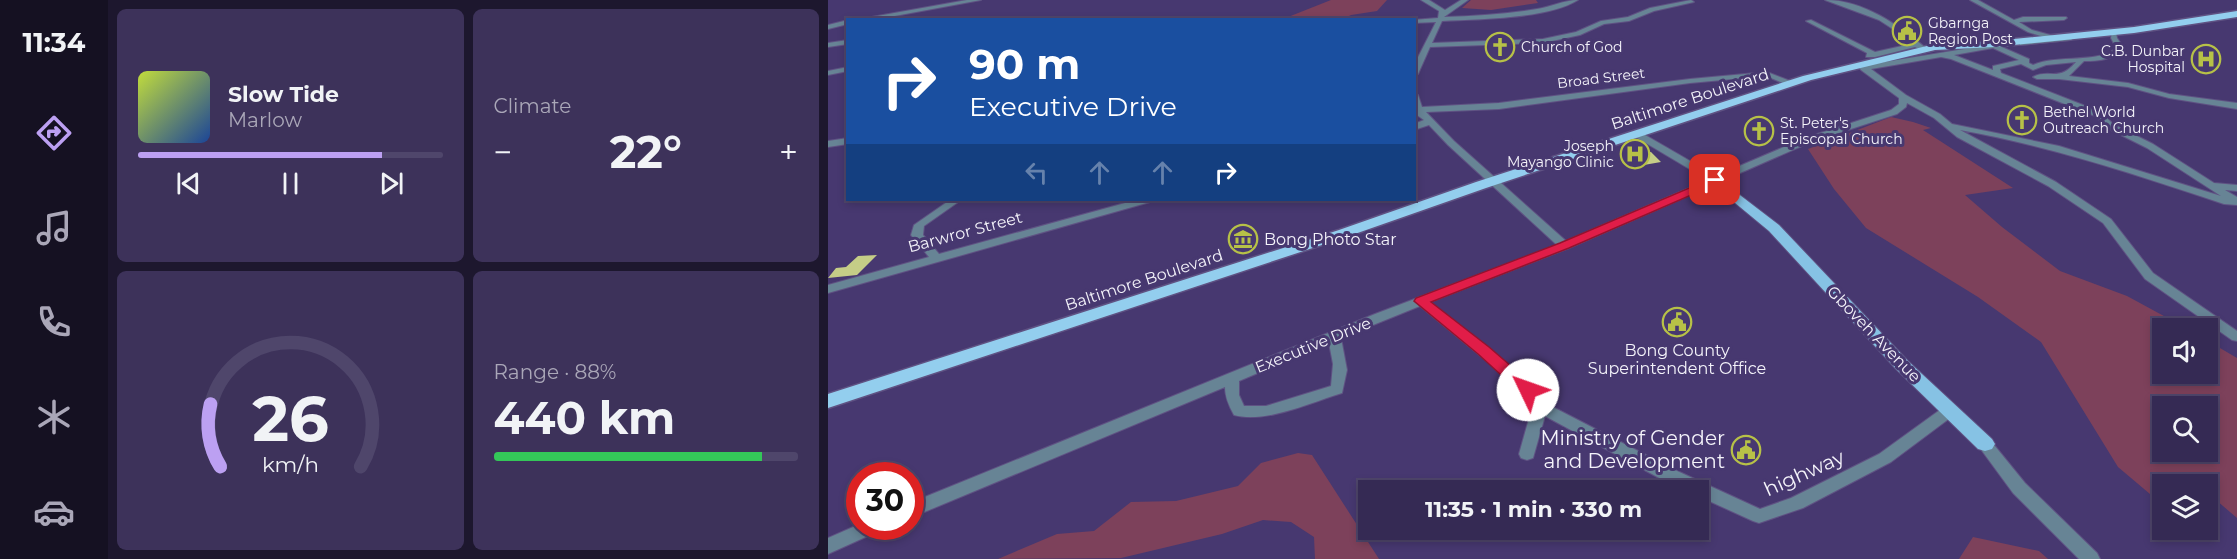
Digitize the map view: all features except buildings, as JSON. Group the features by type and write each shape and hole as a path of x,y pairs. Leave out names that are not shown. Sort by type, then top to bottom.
{"highway":[{"name":"Baltimore Boulevard","path":"828,401 1344,233 1637,134 1867,61 1919,47 2134,30 2237,14"}],"main road":[{"name":"Gboveh Avenue","path":"1715,180 1774,228 1902,365 1984,444"}],"street":[{"path":"867,18 929,4 978,0"},
{"path":"1416,69 1441,17 1442,10 1424,0"},
{"path":"1441,17 1465,0"},
{"path":"1416,21 1556,7 1575,0"},
{"path":"1828,0 1866,10 1897,28 1919,47"},
{"path":"1973,0 2013,22 2052,37"},
{"path":"1426,45 1543,41 1578,34 1603,22 1629,19 1652,9 1691,2"},
{"path":"2013,22 2023,19 2064,18"},
{"path":"1809,21 1833,33 1839,39 1858,46 1867,61 1903,97 1950,126 1960,135 2052,183 2107,221 2149,276 2237,337"},
{"path":"828,27 846,22"},
{"path":"1867,61 1939,55 1995,46 2134,30"},
{"path":"2033,68 2044,63 2098,59 2115,54 2120,48 2114,38 2114,33"},
{"path":"828,45 846,42"},
{"path":"1995,46 2026,61 1996,68 1998,75"},
{"path":"1939,55 1953,57 2098,114 2110,126 2150,146 2237,204"},
{"path":"2062,78 2073,72 2082,59"},
{"path":"2022,62 2033,68 2037,77"},
{"path":"828,74 846,70"},
{"name":"Broad Street","path":"1417,110 1499,106 1678,82 1770,73 1790,84"},
{"path":"2022,86 2037,77 2062,78 2128,85 2169,96 2237,106"},
{"name":"Executive Drive","path":"924,505 1421,301 1565,246 1808,140 1894,112 1903,105 1903,97"},
{"path":"1417,110 1565,246"},
{"path":"1416,126 1431,121"},
{"path":"1950,126 2039,142 2077,152 2237,204"},
{"name":"Gboveh Avenue","path":"1637,134 1715,180"},
{"path":"828,144 846,141"},
{"path":"2210,185 2237,188"},
{"path":"935,257 917,235 919,225 955,201"},
{"name":"Barwror Street","path":"828,289 1139,201"},
{"name":"highway","path":"1421,301 1484,350 1528,390 1540,407 1669,475 1759,516 1797,503 1885,458 1949,411"},
{"path":"1232,379 1232,395 1239,411 1266,411 1337,389 1341,376 1341,358 1334,338"},
{"path":"1527,454 1540,407"},
{"name":"Gboveh Avenue","path":"1984,444 2019,488 2091,559"},
{"path":"828,546 846,538"}],"shaded area":[{"path":"1331,0 1387,0 1377,11 1345,18 1286,18"},
{"path":"1471,0 1536,0 1538,3 1491,10 1462,8"},
{"path":"1891,117 1931,128 1923,130 2013,188 1965,195 2002,227 2060,271 2127,296 2168,318 2152,318 2152,384 2218,384 2218,347 2237,358 2237,518 2218,502 2218,474 2152,474 2152,496 2118,467 2041,342 1978,297 1866,228 1834,189 1808,149"},
{"path":"1298,453 1312,455 1358,526 1358,540 1367,540 1379,559 1315,559 1314,537 1291,522 1263,520 1222,534 1121,558 998,559 1057,534 1094,531 1131,502 1176,501 1238,486 1261,463"},
{"path":"1973,537 2039,551 2048,559 1959,559"}],"place":[{"name":"Gbarnga Region Post","path":"1907,31"},
{"name":"Church of God","path":"1500,47"},
{"name":"C.B. Dunbar Hospital","path":"2206,59"},
{"name":"Bethel World Outreach Church","path":"2022,120"},
{"name":"St. Peter's Episcopal Church","path":"1759,131"},
{"name":"Joseph Mayango Clinic","path":"1635,154"},
{"name":"Bong Photo Star","path":"1243,239"},
{"name":"Bong County Superintendent Office","path":"1677,322"},
{"name":"Ministry of Gender and Development","path":"1746,450"}],"route":[{"path":"1528,390 1484,350 1421,301 1565,246 1715,180"}]}
